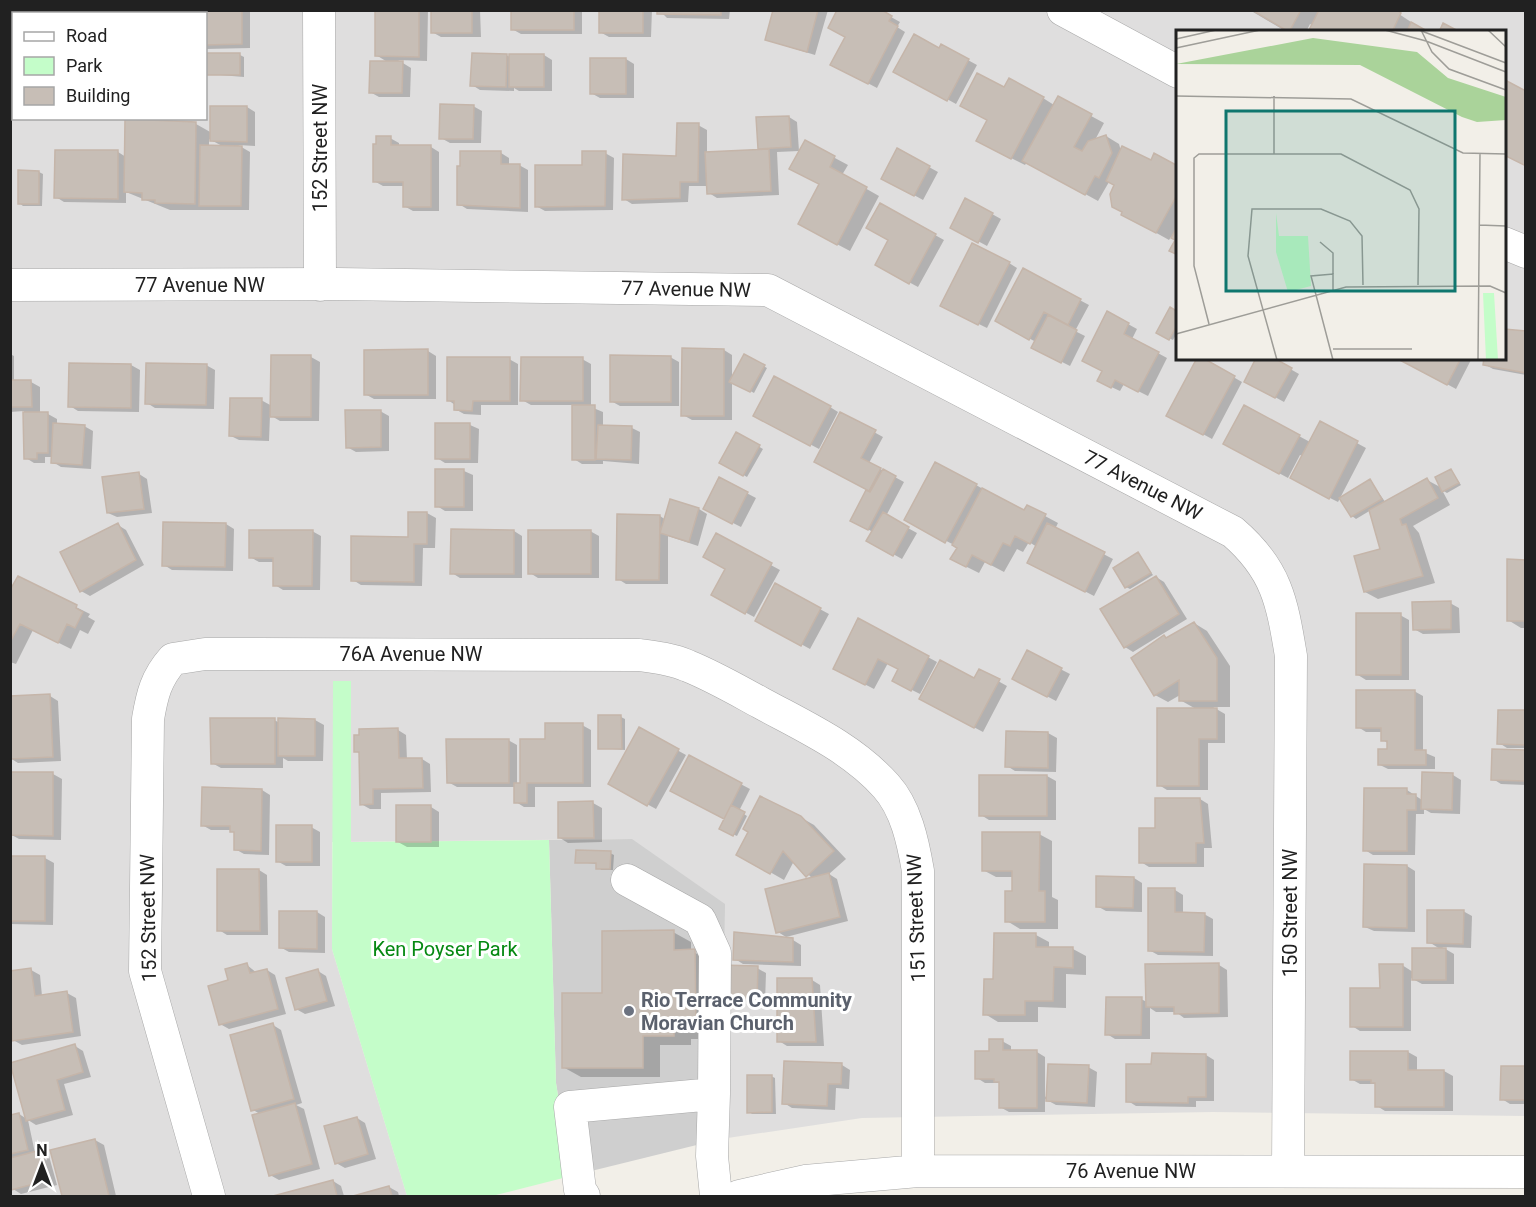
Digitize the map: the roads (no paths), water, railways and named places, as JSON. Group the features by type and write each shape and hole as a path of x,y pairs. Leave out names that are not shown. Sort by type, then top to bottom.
{"street":[{"name":"152 Street NW","path":"320,10 320,285"},
{"path":"1063,10 1176,71"},
{"path":"1506,244 1526,252"},
{"name":"77 Avenue NW","path":"10,285 320,285 768,290 1233,532 1252,548 1270,575 1282,601 1291,656"},
{"name":"76A Avenue NW","path":"164,670 173,659 205,654 639,655 664,658"},
{"name":"150 Street NW","path":"1288,1170 1291,656"},
{"name":"151 Street NW","path":"664,658 712,677 832,741 864,764 888,788 903,816 913,841 918,871 918,1171"},
{"name":"152 Street NW","path":"164,670 155,683 148,719 145,971 208,1197"},
{"path":"627,880 700,920 715,953 712,1156 716,1197"},
{"path":"584,1197 580,1190 570,1107 714,1094"},
{"name":"76 Avenue NW","path":"739,1197 805,1181 918,1171 1526,1172"}],"place":[{"name":"Rio Terrace Community Moravian Church","path":"629,1011"}],"park label":[{"name":"Ken Poyser Park","path":"445,949"}]}
